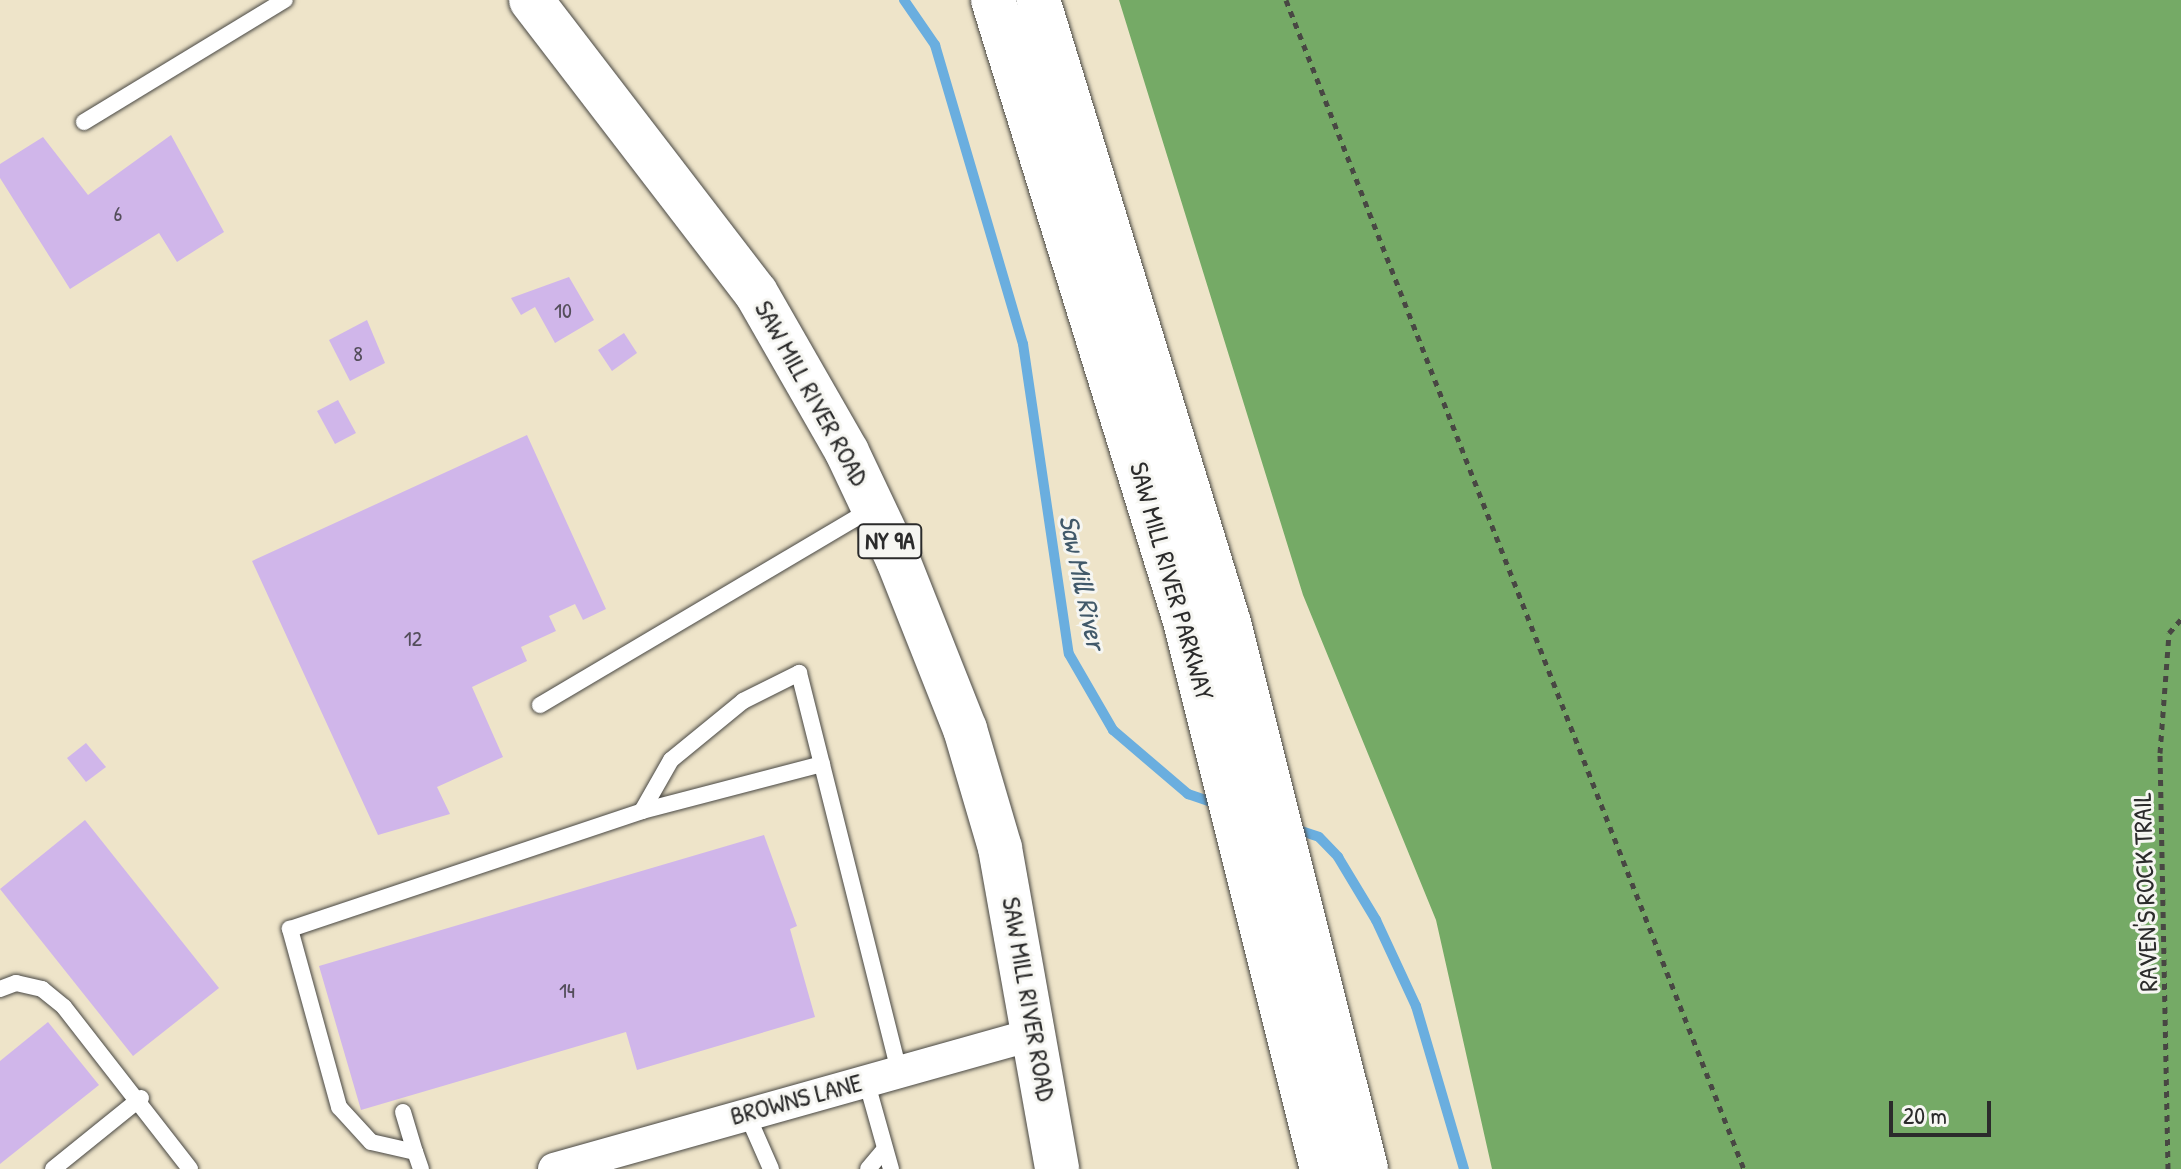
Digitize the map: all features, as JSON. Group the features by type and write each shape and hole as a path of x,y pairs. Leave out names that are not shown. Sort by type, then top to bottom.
{"main road":[{"name":"SAW MILL RIVER ROAD","path":"531,0 738,267 875,507 969,744 1038,1033 1057,1169"},
{"name":"SAW MILL RIVER PARKWAY","path":"993,0 1228,776 1322,1169"},
{"name":"SAW MILL RIVER PARKWAY","path":"1038,0 1195,505 1275,792 1366,1169"}],"street":[{"name":"BROWNS LANE","path":"554,1169 746,1112 1038,1033"}],"lane":[{"path":"84,122 285,0"},
{"path":"540,705 875,507"},
{"path":"642,811 671,760 743,701 799,673 899,1072"},
{"path":"415,1152 371,1142 339,1107 290,929 642,811 822,764"},
{"path":"0,989 16,983 42,989 141,1098 190,1169"},
{"path":"866,1080 891,1169"},
{"path":"53,1169 141,1098"},
{"path":"403,1112 421,1169"},
{"path":"746,1112 771,1169"},
{"path":"868,1169 885,1149"}],"path":[{"path":"1286,0 1744,1169"},
{"name":"RAVEN'S ROCK TRAIL","path":"2168,1169 2160,753 2169,633 2181,619"}],"green space":[{"path":"1119,0 2181,0 2181,1169 1492,1169 1436,920 1303,595"}],"building":[{"path":"171,135 224,232 177,262 159,233 70,289 0,178 0,164 43,137 88,195"},
{"path":"569,277 594,320 555,343 535,307 521,315 511,298"},
{"path":"367,320 385,363 350,381 329,340"},
{"path":"624,333 637,353 612,371 598,350"},
{"path":"338,400 356,433 335,444 317,411"},
{"path":"527,435 606,609 583,620 575,604 549,616 556,631 521,647 527,661 472,687 503,757 437,787 450,814 378,835 252,561"},
{"path":"86,743 106,767 86,782 67,758"},
{"path":"85,820 219,988 133,1056 0,889"},
{"path":"764,835 797,926 790,929 815,1017 637,1070 626,1032 361,1110 319,966"},
{"path":"48,1022 99,1085 0,1164 0,1061"}],"waterway":[{"name":"Saw Mill River","path":"904,0 935,45 1023,344 1069,654 1113,730 1188,794 1220,805"},
{"name":"Saw Mill River","path":"1292,828 1319,837 1338,857 1376,920 1416,1006 1464,1169"}]}
